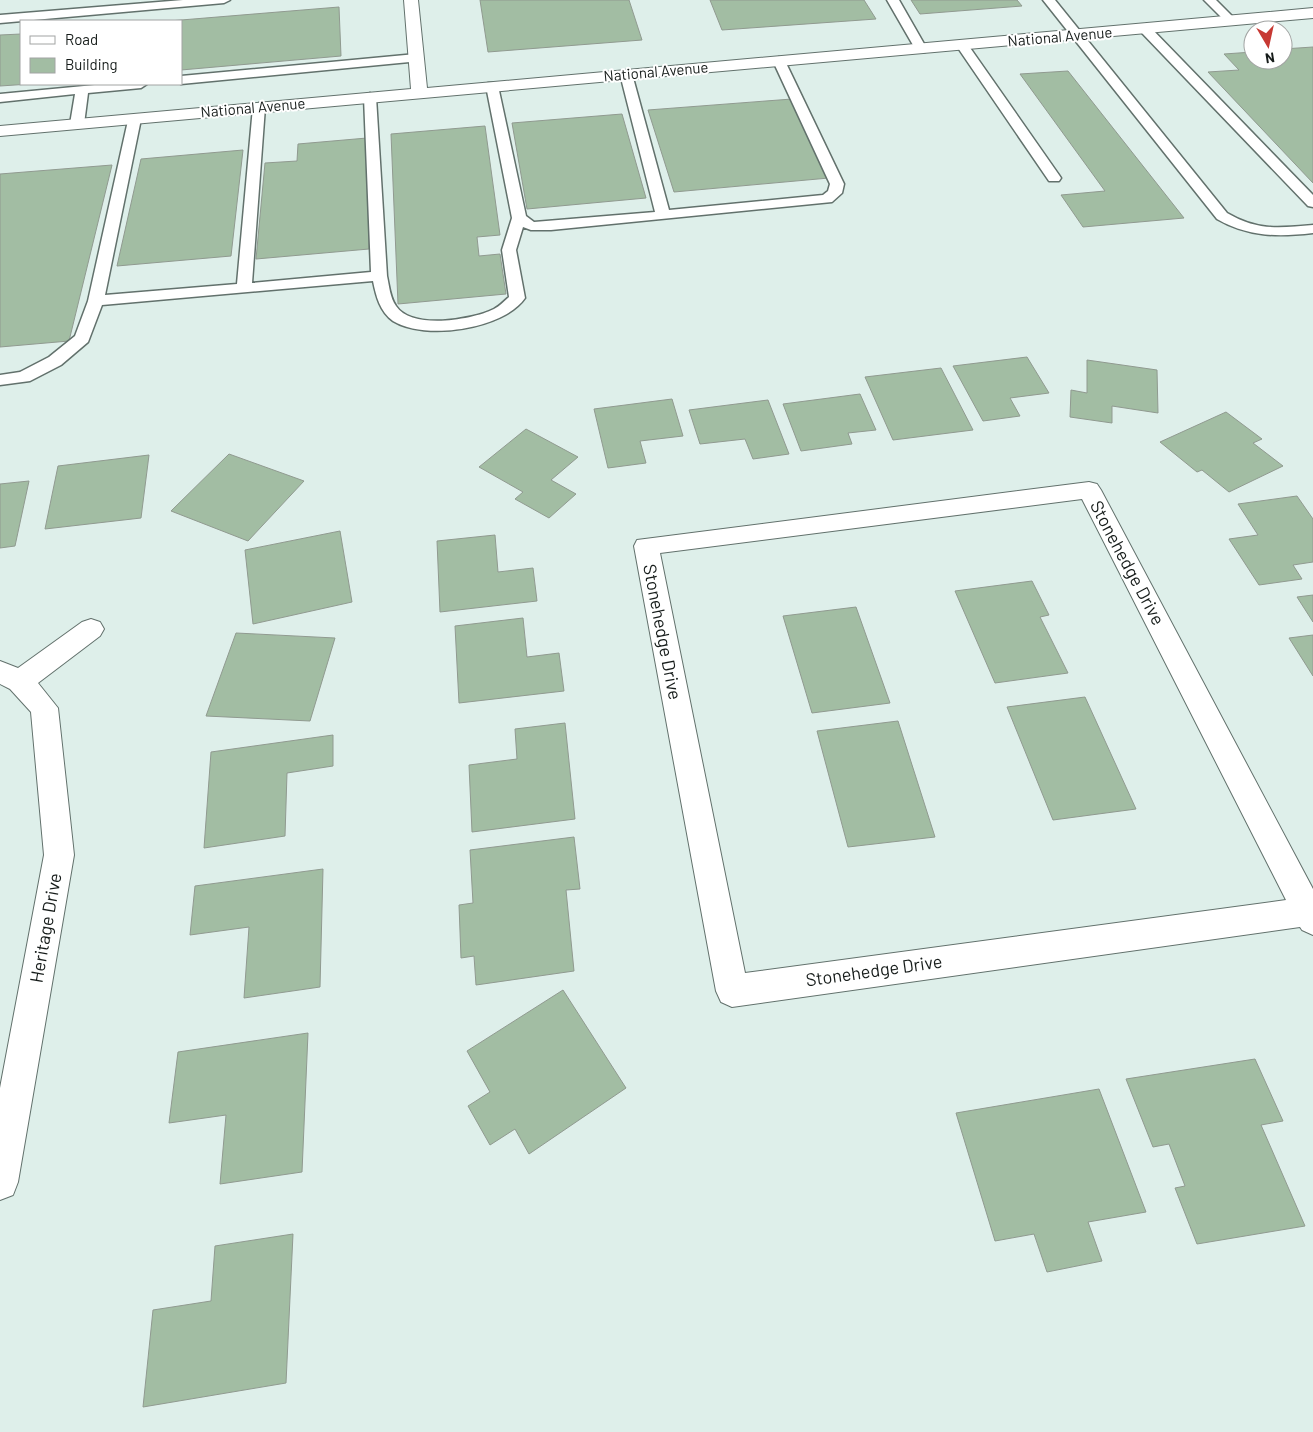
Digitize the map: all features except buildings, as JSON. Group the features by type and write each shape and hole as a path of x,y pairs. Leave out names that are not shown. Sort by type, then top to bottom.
{"street":[{"path":"411,0 418,92"},
{"name":"National Avenue","path":"0,131 418,92 1232,22 1313,13"},
{"name":"Stonehedge Drive","path":"1089,490 1311,916 732,991 646,546 1089,490"},
{"name":"Heritage Drive","path":"0,1182 59,855 44,708 10,676 91,629"}],"lane":[{"path":"0,19 224,0"},
{"path":"894,0 922,49"},
{"path":"1049,0 1222,216 1235,225 1253,231 1275,233 1313,228"},
{"path":"1210,0 1232,22"},
{"path":"1145,29 1313,203"},
{"path":"962,45 1054,178"},
{"path":"182,80 416,58"},
{"path":"519,218 531,226 551,226 817,202 827,199 835,193 837,184 779,61"},
{"path":"626,74 663,216"},
{"path":"0,98 128,85"},
{"path":"370,97 379,276 390,310 407,323 454,324 478,321 502,312 516,298 509,250 519,218 492,86"},
{"path":"77,124 82,89"},
{"path":"244,287 259,108"},
{"path":"0,380 24,377 55,360 82,338 96,300 134,119"},
{"path":"96,300 379,276"}]}
